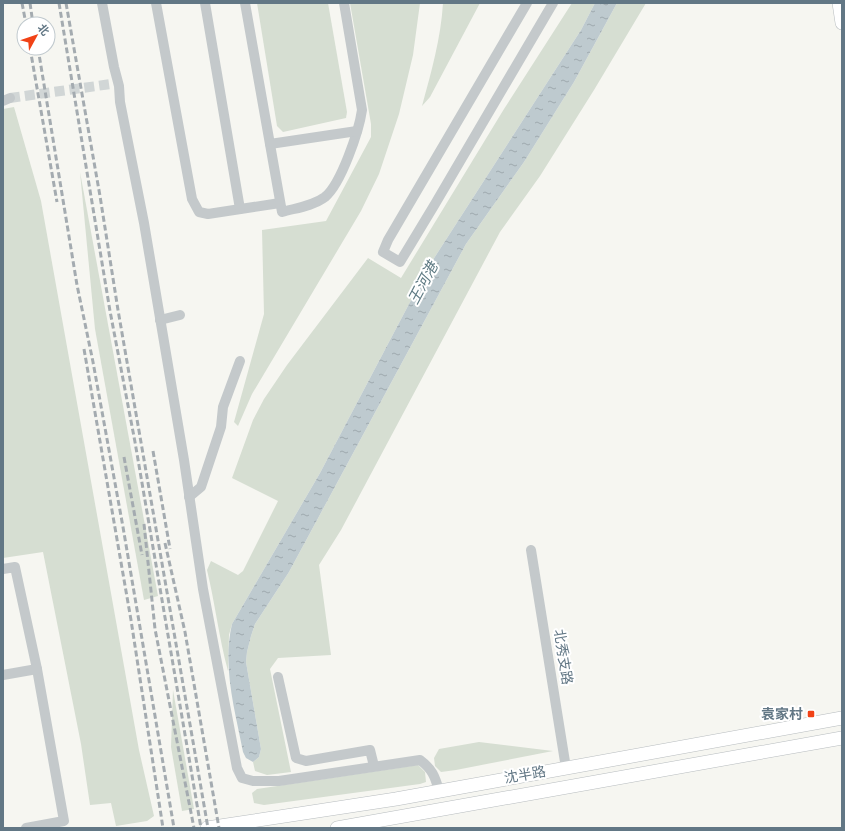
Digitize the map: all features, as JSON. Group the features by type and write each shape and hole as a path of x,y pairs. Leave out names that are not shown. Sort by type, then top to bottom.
{"main road":[{"path":"839,3 842,23"},
{"name":"沈半路","path":"207,828 396,799 842,718"},
{"name":"沈半路","path":"337,828 842,738"}],"street":[{"path":"102,3 114,67 115,85 120,102 144,223 203,589 237,768 242,778 253,781 279,781 420,760 429,766 436,778 439,791"},
{"path":"156,3 192,199 199,212 208,214 280,204"},
{"path":"205,3 240,209"},
{"path":"245,3 282,212 311,205 325,197 338,180 360,125 362,110 344,3"},
{"path":"527,3 388,240 383,252 400,262 553,3"},
{"path":"270,144 357,132"},
{"path":"160,320 180,315"},
{"path":"189,497 201,487 221,427 223,407 240,360"},
{"name":"北秀支路","path":"531,550 566,768"},
{"path":"3,569 15,567 37,669 64,821 26,828"},
{"path":"3,675 37,669"},
{"path":"278,677 296,758 306,761 370,750 374,766"}],"shaded area":[{"path":"257,3 328,3 347,112 346,118 283,132 277,126"},
{"path":"350,3 420,3 413,55 399,114 379,174 361,211 252,394 238,426 234,422 264,314 262,230 326,221 371,137 371,124"},
{"path":"443,3 480,3 430,97 422,106 438,42"},
{"path":"572,3 595,3 581,30 429,266 320,473 232,624 229,635 228,671 207,570 211,561 238,575 243,571 278,501 232,478 253,420 264,399 287,365 368,258 401,278 504,109"},
{"path":"617,3 646,3 540,176 500,232 341,530 319,565 331,655 278,658 270,669 291,772 267,775 255,771 253,762 259,757 261,749 246,662 247,652 255,624 289,572 466,244 524,162 574,82"},
{"path":"14,107 41,201 139,750 154,816 147,821 116,826 111,803 90,805 81,744 43,552 3,558 3,109"},
{"path":"80,172 158,596 144,600 95,329"},
{"path":"173,690 194,809 182,811 171,747"},
{"path":"479,742 553,751 441,772 435,766 434,758 439,749"},
{"path":"418,765 425,772 426,782 420,784 264,805 254,803 252,793 257,789"}],"water":[{"name":"王河港","path":"595,3 617,3 574,82 524,162 466,244 289,572 255,624 247,652 246,662 261,749 259,757 253,762 246,758 243,752 233,704 228,656 232,624 320,473 429,266 581,30"}],"tunnel":[{"path":"10,98 111,84"}],"railway":[{"path":"22,3 24,16"},
{"path":"30,3 32,16"},
{"path":"59,3 110,311 135,442 201,828"},
{"path":"66,3 208,828"},
{"path":"31,56 57,202"},
{"path":"39,56 77,285 93,362 123,527 174,828"},
{"path":"84,349 131,620 163,828"},
{"path":"153,451 170,549"},
{"path":"124,457 142,555"},
{"path":"144,524 155,629 194,828"},
{"path":"165,543 185,632 219,828"}],"place":[{"name":"袁家村","path":"811,714"}]}
